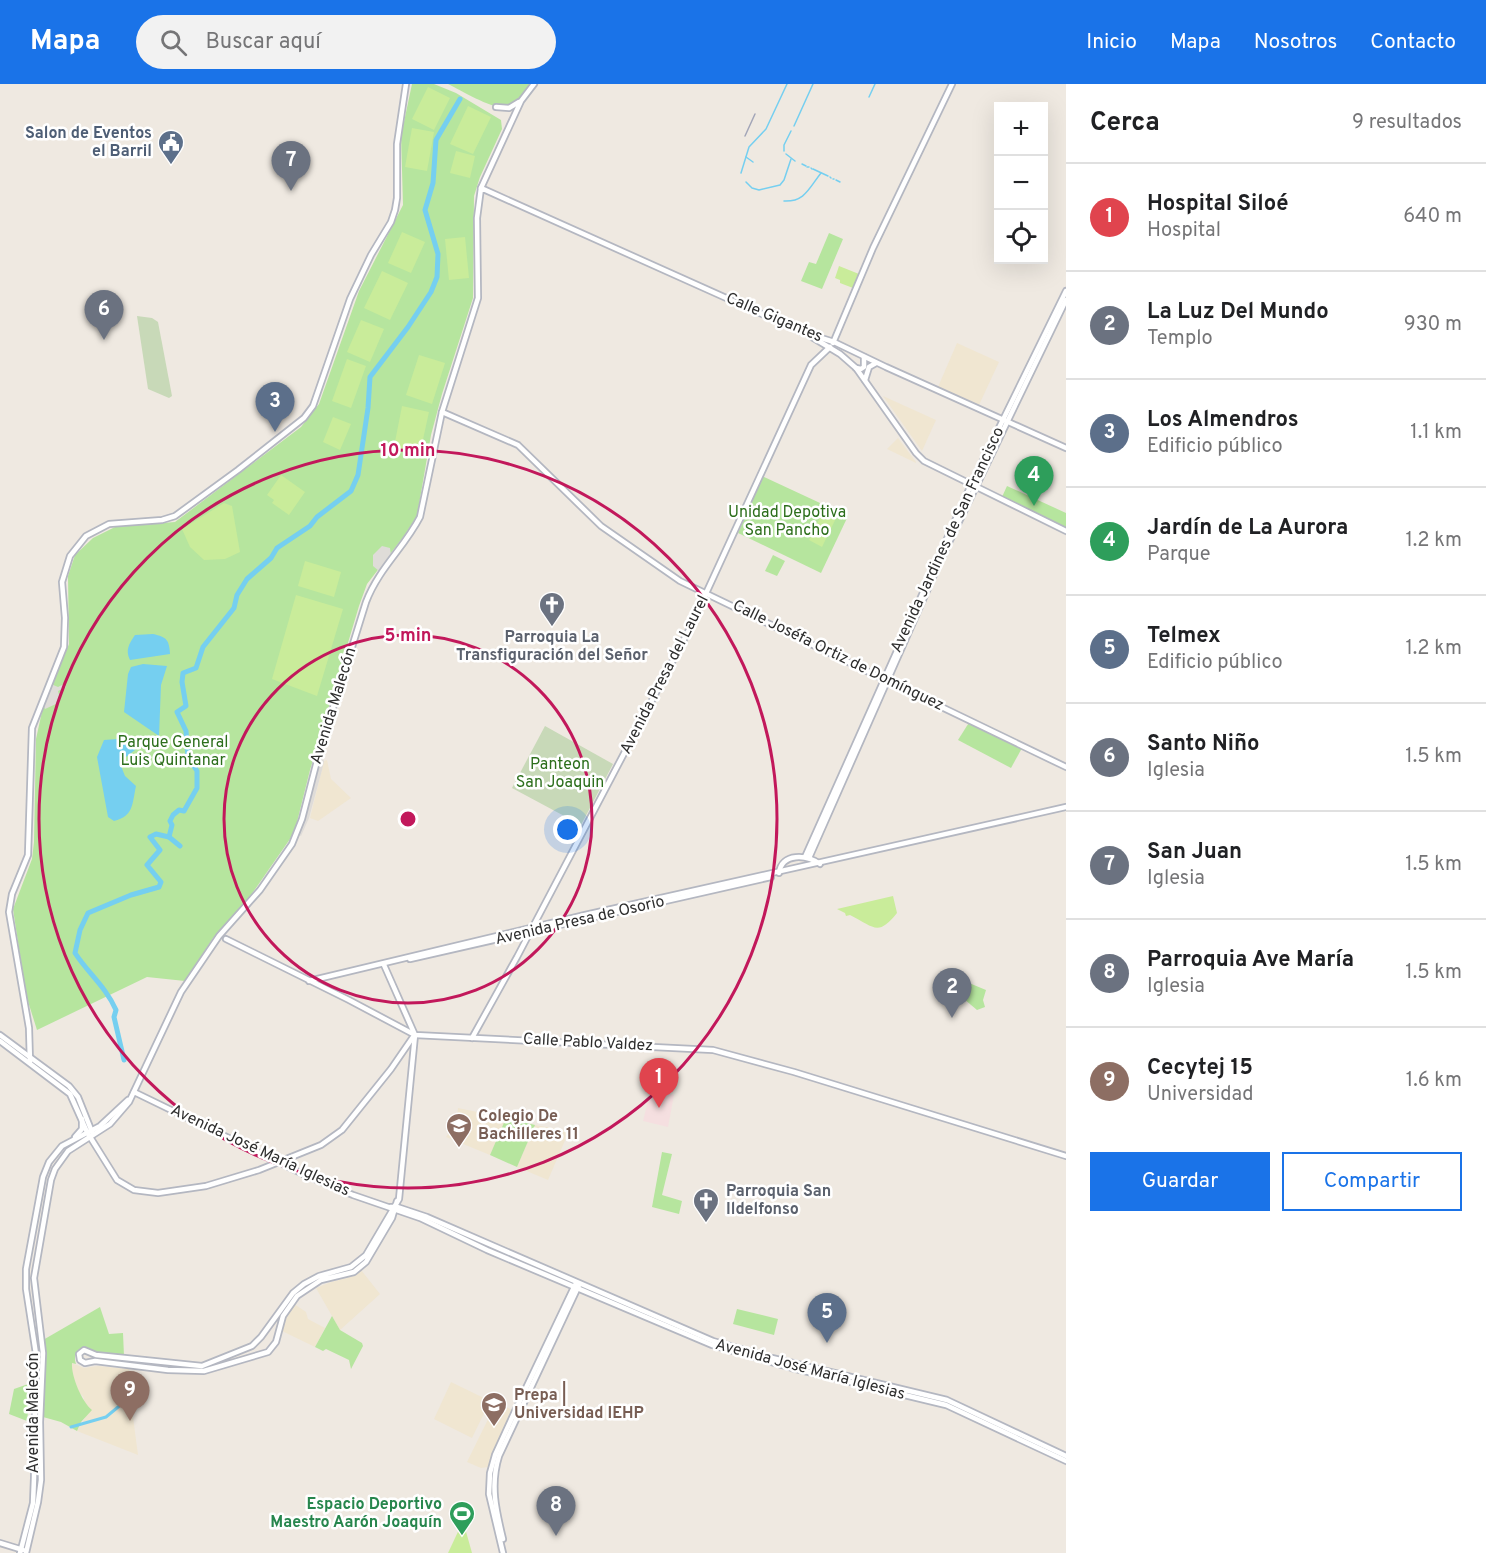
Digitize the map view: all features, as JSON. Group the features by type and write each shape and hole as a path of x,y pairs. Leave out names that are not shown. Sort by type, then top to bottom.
{"street":[{"path":"31,1060 29,1028 9,912 12,894 27,862 29,848 33,722 64,644 65,618 62,589 68,562 84,538 110,524 162,520 183,511 304,418 314,406 350,299 391,222 395,210 397,198 396,144 406,84"},
{"name":"Avenida Malecón","path":"23,1552 38,1502 41,1480 40,1422 43,1353 34,1278 55,1168 68,1151 110,1124 130,1099 181,992 219,936 260,890 296,836 366,602 379,573 420,517 442,412 478,298 477,218 482,188 521,101 534,84"},
{"name":"Avenida Presa del Laurel","path":"472,1038 661,686 707,594 811,365 834,342 873,248 951,84"},
{"path":"496,106 509,108 521,101"},
{"name":"Calle Gigantes","path":"482,188 802,332 834,342 1066,448"},
{"path":"1005,421 1066,291"},
{"path":"1005,421 1066,300"},
{"path":"802,332 830,347 856,368 916,453 930,465 1066,531"},
{"path":"856,368 864,367 864,357"},
{"path":"865,380 869,367 876,363"},
{"name":"Calle Joséfa Ortiz de Domínguez","path":"442,412 518,445 601,526 680,581 1066,767"},
{"name":"Avenida Jardines de San Francisco","path":"807,857 972,486 1005,421"},
{"name":"Avenida Presa de Osorio","path":"309,981 1066,809"},
{"name":"Avenida Presa de Osorio","path":"779,874 779,868 787,860 793,857 807,857"},
{"path":"807,857 821,864"},
{"name":"Calle Pablo Valdez","path":"225,939 415,1035 713,1050 786,1070 1066,1156"},
{"path":"382,964 415,1035 395,1206 370,1257 361,1267 348,1275 321,1280 297,1296 283,1316 276,1342 268,1352 204,1371 95,1361 85,1363 79,1357 84,1350 96,1355 175,1368 202,1366 252,1346 293,1293 304,1284 319,1275 351,1268 359,1262 366,1255 395,1206"},
{"path":"0,1035 70,1094 117,1180 127,1187 158,1193 206,1185 278,1162 321,1145 342,1130 415,1035"},
{"path":"0,1041 74,1091 91,1135"},
{"name":"Avenida José María Iglesias","path":"134,1092 278,1162 353,1194 427,1217 724,1349 946,1405 1066,1461"},
{"path":"66,1143 80,1132 82,1119"},
{"name":"Avenida Malecón","path":"23,1552 33,1503 36,1354 26,1289 26,1269 43,1177 49,1162 66,1143 91,1135"},
{"path":"34,1221 43,1223"},
{"path":"505,1553 489,1494 490,1473 495,1455 516,1409 577,1285"},
{"name":"Avenida José María Iglesias","path":"577,1285 713,1341 772,1358 947,1400 1066,1456"},
{"path":"0,1543 23,1552"}],"shaded area":[{"path":"957,343 999,362 979,405 938,387"},
{"path":"883,396 936,420 922,451"},
{"path":"898,438 916,462 916,463 887,449"},
{"path":"382,546 390,548 391,556 379,571 373,566 373,555"},
{"path":"51,684 58,687 64,684 66,687 58,691 56,704 45,709 43,704"},
{"path":"321,757 324,761 322,770 309,818 301,836 299,835"},
{"path":"327,760 331,779 351,798 318,821 310,818 324,761"},
{"path":"651,1089 674,1095 668,1127 643,1121"},
{"path":"458,1108 506,1118 490,1155 446,1137 450,1132 455,1132"},
{"path":"535,1125 569,1131 548,1180 517,1167"},
{"path":"361,1270 380,1294 340,1330 316,1288 347,1278"},
{"path":"294,1304 306,1312 308,1319 325,1328 315,1347 282,1331 285,1319"},
{"path":"72,1363 84,1368 98,1366 129,1369 138,1455 77,1431 88,1413 83,1396 78,1392 71,1368"},
{"path":"451,1382 490,1401 472,1438 434,1419"},
{"name":"Prepa | Universidad IEHP","path":"496,1403 513,1410 495,1446 488,1467 481,1468 467,1462"}],"green space":[{"name":"Parque General Luis Quintanar","path":"412,84 434,84 456,93 501,120 502,129 474,196 473,298 431,435 417,516 367,584 310,770 296,826 290,839 251,895 213,938 185,981 147,977 37,1030 26,995 13,909 32,859 36,739 43,707 69,644 68,576 75,555 93,538 115,527 175,522 301,427 319,404 359,291 403,205 401,136"},
{"path":"448,84 536,84 518,103 505,108 479,100"},
{"path":"428,87 450,98 434,130 412,119"},
{"path":"468,106 491,117 473,154 450,144"},
{"path":"412,128 434,132 427,171 405,167"},
{"path":"456,151 475,156 470,178 450,173"},
{"path":"402,232 425,242 411,273 388,263"},
{"path":"829,233 843,239 822,289 801,281 809,262 816,264"},
{"path":"465,237 469,278 449,280 445,239"},
{"path":"839,266 859,274 853,288 840,283 840,280 835,278"},
{"path":"382,271 408,283 390,320 364,308"},
{"path":"137,316 152,318 158,322 172,396 169,398 148,389"},
{"path":"361,320 384,329 370,362 347,352"},
{"path":"419,355 445,363 432,404 406,395"},
{"path":"347,359 366,366 351,408 332,401"},
{"path":"402,406 429,412 420,453 394,447"},
{"path":"333,417 351,424 340,450 323,442"},
{"path":"281,475 305,492 289,515 272,503 274,500 267,495"},
{"name":"Unidad Depotiva San Pancho","path":"762,476 848,516 821,573 738,533"},
{"path":"1007,486 1066,513 1066,528 1002,497"},
{"path":"224,503 232,506 240,552 225,559 204,560 190,547 182,529"},
{"path":"825,507 838,514 822,547 809,540"},
{"path":"773,555 785,561 777,576 765,571"},
{"path":"305,561 341,572 334,597 298,586"},
{"path":"296,595 343,609 317,696 272,679"},
{"path":"970,721 1022,748 1011,768 958,740"},
{"name":"Panteon San Joaquin","path":"545,726 613,764 581,825 512,788"},
{"path":"893,896 897,913 880,927 870,926 850,915 846,916 837,909"},
{"path":"969,983 986,990 983,1000 985,1007 977,1010 964,999"},
{"path":"506,1118 535,1125 517,1167 490,1155"},
{"path":"662,1152 672,1154 662,1195 682,1201 679,1214 652,1207"},
{"path":"100,1307 109,1334 123,1333 124,1356 95,1353 87,1348 77,1351 76,1364 72,1363 73,1375 81,1395 92,1410 81,1422 77,1431 61,1422 43,1417 43,1340"},
{"path":"737,1309 778,1319 774,1335 733,1324"},
{"path":"332,1316 340,1330 362,1343 363,1346 351,1369 349,1360 326,1349 323,1351 315,1347"},
{"path":"31,1383 27,1421 9,1414 14,1389"},
{"name":"Espacio Deportivo Maestro Aarón Joaquín","path":"463,1521 472,1553 448,1553"}],"water":[{"path":"153,634 166,640 170,654 130,660 128,647 135,635"},
{"path":"143,664 167,666 161,685 159,736 124,712 128,674 131,667"},
{"path":"118,739 130,744 135,750 126,757 121,766 125,776 136,786 129,812 121,819 114,821 108,817 97,757 104,740"}],"waterway":[{"path":"741,173 749,147 766,129 787,84"},
{"path":"794,126 813,84"},
{"path":"869,97 875,84"},
{"path":"180,846 169,837 172,825 170,821 179,810 184,811 197,788 197,771 188,757 186,731 177,712 186,706 182,682 183,673 196,668 203,647 234,608 237,595 247,579 271,558 277,548 310,526 317,517 351,491 358,475 370,377 408,327 431,292 437,277 438,254 425,210 433,183 436,140 460,99"},
{"path":"784,151 784,145 791,131"},
{"path":"786,154 795,161"},
{"path":"746,157 753,162"},
{"path":"746,182 752,188 759,190 780,185 791,159"},
{"path":"802,164 806,166"},
{"path":"813,169 828,176"},
{"path":"784,201 802,197 821,173"},
{"path":"836,180 840,182"},
{"path":"124,1060 114,1017 116,1010 107,994 75,953 80,930 88,913 131,895 159,887 161,882 147,865 160,850 150,837 156,834 169,837"},
{"path":"71,1427 106,1417 135,1393"}],"railway":[{"path":"745,136 755,114"}],"place":[{"name":"Salon de Eventos el Barril","path":"171,166"},
{"name":"San Juan","path":"291,191"},
{"name":"Santo Niño","path":"104,340"},
{"name":"Los Almendros","path":"275,432"},
{"name":"Jardín de La Aurora","path":"1034,506"},
{"name":"Parroquia La Transfiguración del Señor","path":"552,628"},
{"name":"La Luz Del Mundo","path":"952,1018"},
{"name":"Hospital Siloé","path":"659,1108"},
{"name":"Colegio De Bachilleres 11","path":"459,1149"},
{"name":"Parroquia San Ildelfonso","path":"706,1224"},
{"name":"Telmex","path":"827,1343"},
{"name":"Cecytej 15","path":"130,1421"},
{"name":"Prepa | Universidad IEHP","path":"494,1428"},
{"name":"Parroquia Ave María","path":"556,1536"},
{"name":"Espacio Deportivo Maestro Aarón Joaquín","path":"462,1537"}]}
